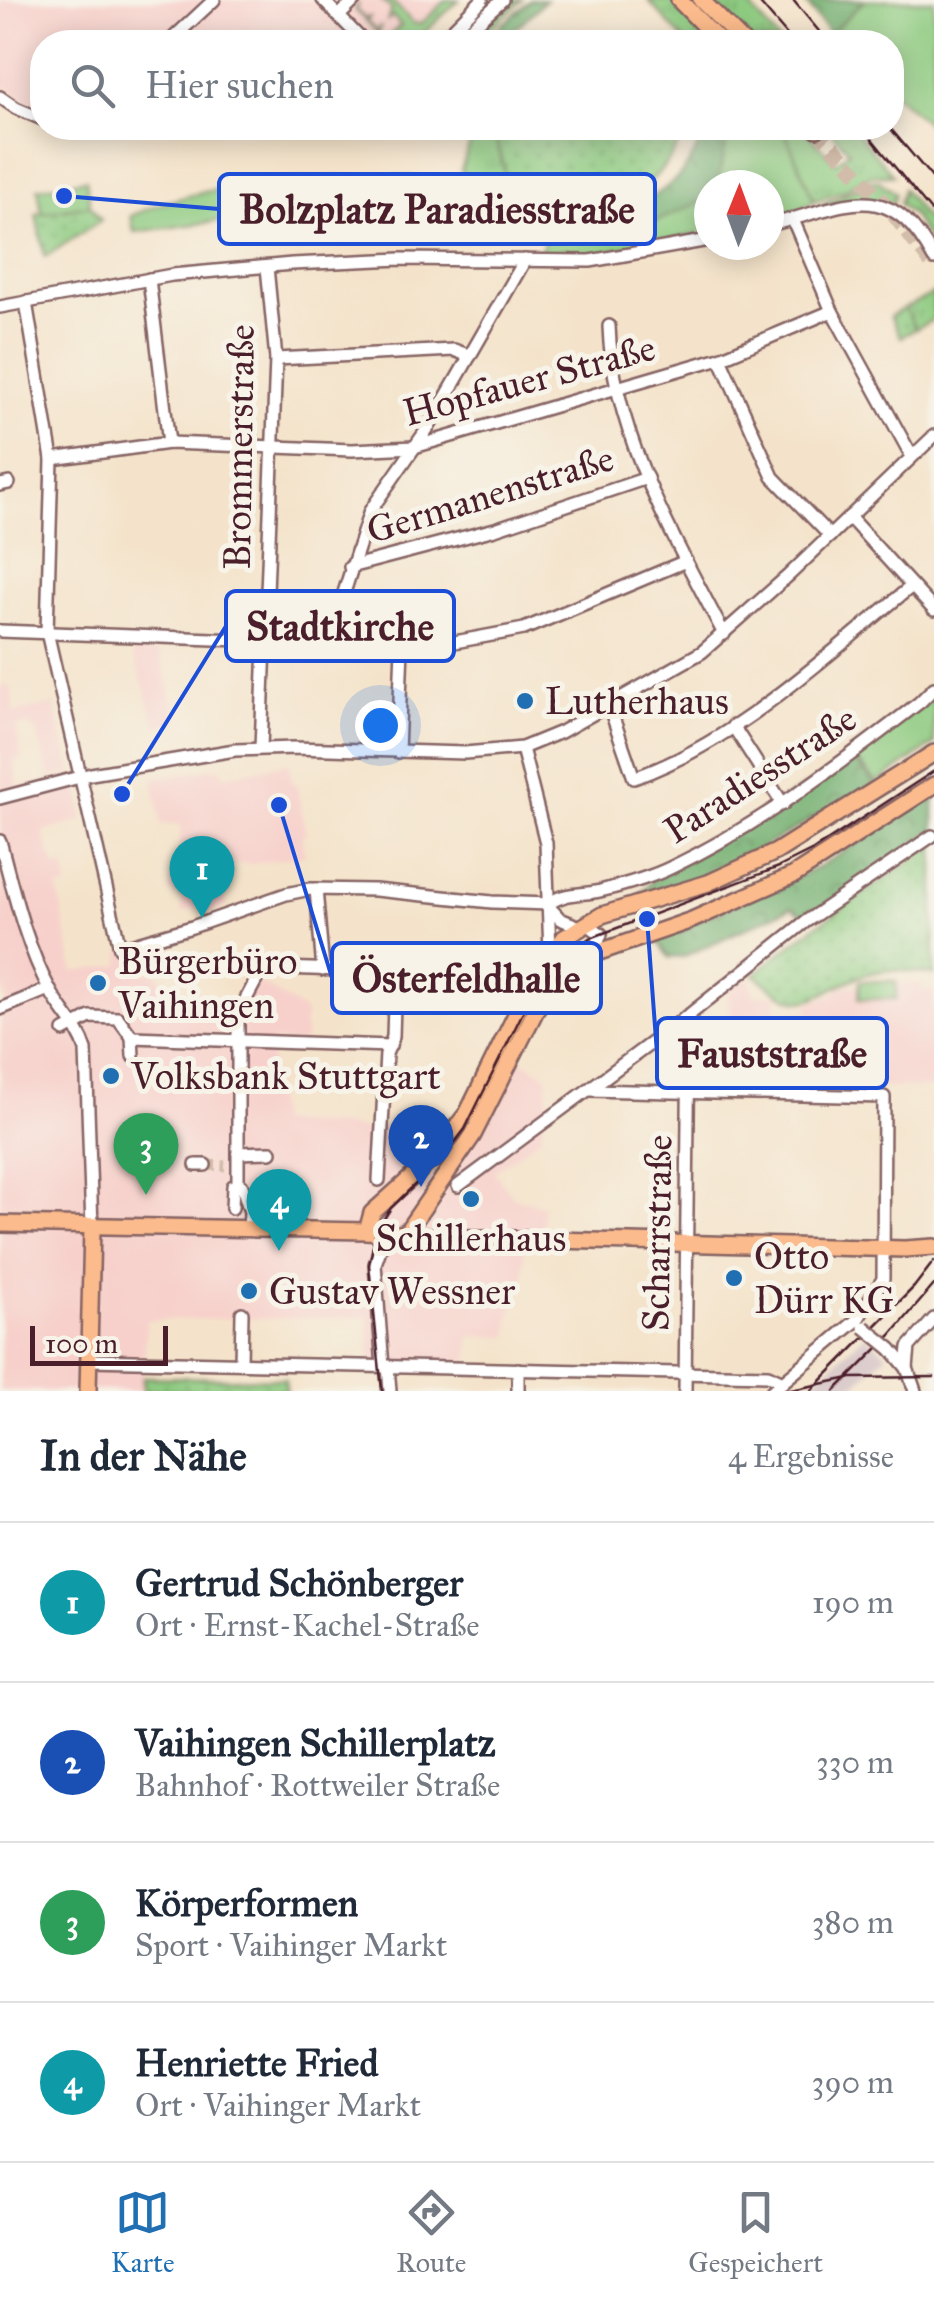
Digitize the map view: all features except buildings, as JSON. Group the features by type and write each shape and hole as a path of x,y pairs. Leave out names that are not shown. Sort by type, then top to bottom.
{"main road":[{"path":"679,0 708,30"},
{"path":"701,0 731,30"},
{"path":"367,1231 372,1213 432,1159 468,1112 536,974 550,953 582,925 742,869 934,753"},
{"path":"405,1234 473,1134 544,994 564,969 594,953 692,920 794,876 934,785"},
{"path":"0,1224 933,1248"},
{"path":"88,1391 92,1228"}],"street":[{"path":"182,30 214,0"},
{"path":"323,0 352,30"},
{"path":"339,16 354,0"},
{"path":"452,30 482,0"},
{"path":"469,30 502,0"},
{"path":"0,97 30,113"},
{"path":"784,222 856,203 886,205 914,226 934,259"},
{"path":"793,220 832,312 911,455"},
{"path":"0,306 149,279 268,267 390,260 590,261 694,243"},
{"path":"327,646 370,512 430,425 525,260"},
{"name":"Brommerstraße","path":"262,748 276,359 268,267"},
{"path":"149,279 170,443"},
{"path":"26,302 52,459 47,632 120,948 286,894 316,889 404,891 549,905 560,919 599,930 594,953"},
{"name":"Hopfauer Straße","path":"52,459 170,443 352,450 414,447 720,358 832,312"},
{"path":"609,326 616,389 647,478 724,634"},
{"path":"276,359 454,350 470,356"},
{"path":"720,358 773,477 830,536"},
{"path":"430,425 444,437"},
{"path":"0,798 162,760 262,748 496,752 522,748 610,706 702,652 934,436"},
{"name":"Germanenstraße","path":"350,567 495,529 647,478"},
{"path":"849,516 934,610"},
{"path":"0,631 264,640 327,646 464,643 524,630 686,561"},
{"path":"610,706 634,778 656,770 771,700 912,586"},
{"path":"398,752 402,647"},
{"name":"Paradiesstraße","path":"549,905 560,896 606,889 669,868 783,804 934,688"},
{"path":"732,726 783,804"},
{"path":"522,748 546,843 550,953 564,969"},
{"path":"458,1186 686,1017 805,922 932,836"},
{"path":"0,841 6,884 49,989 86,1050 84,1122 92,1228"},
{"path":"316,889 323,970"},
{"path":"238,1186 234,1161 236,1039 240,1006 260,973 282,968 486,975 518,970 536,974"},
{"path":"379,1180 386,1054 393,1037 395,971"},
{"path":"0,1009 49,989"},
{"name":"Scharrstraße","path":"685,1391 690,1027 686,1017"},
{"path":"70,1027 90,1018 118,1018 132,1037 133,1056"},
{"path":"132,1037 390,1046"},
{"path":"89,1360 768,1375 777,1386 861,1323 882,1279 884,1097 589,1090"},
{"path":"234,1161 272,1152"},
{"path":"232,1208 232,1186 242,1186 250,1212 249,1230"},
{"path":"386,1232 375,1264 390,1391"},
{"path":"241,1363 242,1312"},
{"path":"906,1368 910,1347 934,1318"},
{"path":"861,1323 891,1349 906,1368 916,1391"},
{"path":"891,1349 910,1347"},
{"path":"518,1369 518,1391"}],"shaded area":[{"path":"0,0 448,0 414,30 30,30 30,103 0,84"},
{"path":"132,652 159,652 179,721 157,727"},
{"path":"0,684 12,689 14,720 14,713 54,704 72,772 49,778 36,729 31,730 30,724 16,727 22,758 14,762 18,787 75,774 84,820 43,832 55,868 64,866 68,886 58,889 74,972 120,965 121,949 135,945 141,971 155,972 163,991 204,993 232,1005 261,983 305,1012 305,1043 273,1041 271,1066 278,1122 372,1131 392,1125 457,1124 497,1108 520,1059 547,1075 548,1109 540,1137 494,1172 514,1198 543,1205 542,1247 524,1248 524,1275 510,1316 509,1337 470,1336 469,1362 371,1363 368,1317 146,1320 143,1391 0,1391 0,1010 7,1009 0,973"},
{"path":"289,763 306,834 301,836 305,855 251,864 213,863 227,906 209,913 201,913 199,908 182,913 181,896 169,891 180,861 180,824 161,824 153,778 217,768 222,769 224,776"},
{"path":"749,976 754,995 777,995 777,1012 808,1012 809,1003 833,998 845,986 859,986 860,981 923,984 923,990 934,990 934,1088 734,1086 736,1043 731,1043 728,991"},
{"path":"865,1335 887,1354 849,1391 804,1391"}],"green space":[{"path":"382,0 391,0 413,23 421,24 446,0 459,0 427,30 396,30 401,25 393,17 388,20 392,10"},
{"path":"508,0 522,0 488,30 474,30"},
{"path":"530,0 546,0 514,30 496,30"},
{"path":"648,0 671,0 700,30 674,30"},
{"path":"711,0 745,0 770,30 740,30"},
{"path":"803,0 865,0 834,30 827,30"},
{"path":"865,0 934,0 934,129 904,103 904,30 834,30"},
{"path":"471,140 496,140 509,188 464,174 461,170"},
{"path":"496,140 680,140 672,157 649,182 605,205 590,208 589,182 527,186 507,179"},
{"path":"700,140 727,140 720,170 694,170 694,205 651,225 604,219 643,202 686,168"},
{"path":"727,140 788,140 814,201 784,217 784,170 720,170"},
{"path":"788,140 814,140 836,163 849,151 839,140 863,140 893,175 872,175 814,201"},
{"path":"396,176 481,187 526,202 524,209 267,215 134,232 131,216 163,203 228,187"},
{"path":"86,179 90,205 42,213 38,188"},
{"path":"879,181 895,193 893,203 861,200 809,211"},
{"path":"903,189 934,229 934,250 913,216 899,204"},
{"path":"90,205 101,220 45,257 36,214"},
{"path":"694,205 694,235 598,254 539,253 549,232 604,219 651,224"},
{"path":"934,293 934,319 901,337 890,316"},
{"path":"905,308 915,329 901,337 890,316"},
{"path":"934,694 934,744 877,783 855,757"},
{"path":"853,758 875,784 719,872 639,895 657,876"},
{"path":"934,795 934,830 807,918 792,907 683,957 669,958 656,939 817,868"},
{"path":"934,845 934,975 881,971 845,982 809,1000 799,1000 773,989 754,974 813,928"},
{"path":"860,981 896,981 896,999 859,999"},
{"path":"143,1377 285,1379 286,1391 143,1391"}],"tunnel":[{"path":"827,140 890,210 934,267"},
{"path":"205,1165 225,1166"}],"tram line":[{"path":"382,1391 369,1265 376,1231 391,1208 446,1154 465,1129 534,990 555,961 588,939 779,867 813,850 934,771"},
{"path":"786,1391 850,1378 934,1377"}],"railway":[{"path":"757,0 783,30"},
{"path":"793,0 818,30"},
{"path":"873,140 934,215"},
{"path":"900,140 934,180"},
{"path":"811,1391 914,1287 934,1261"},
{"path":"835,1391 934,1285"}],"place":[{"name":"Bolzplatz Paradiesstraße","path":"64,196"},
{"name":"Lutherhaus","path":"525,701"},
{"name":"Stadtkirche","path":"122,794"},
{"name":"Österfeldhalle","path":"279,805"},
{"name":"Gertrud Schönberger","path":"202,918"},
{"name":"Fauststraße","path":"647,919"},
{"name":"Bürgerbüro Vaihingen","path":"98,983"},
{"name":"Volksbank Stuttgart","path":"111,1076"},
{"name":"Vaihingen Schillerplatz","path":"421,1187"},
{"name":"Körperformen","path":"146,1195"},
{"name":"Schillerhaus","path":"471,1199"},
{"name":"Henriette Fried","path":"279,1251"},
{"name":"Otto Dürr KG","path":"734,1278"},
{"name":"Gustav Wessner","path":"249,1291"}]}
